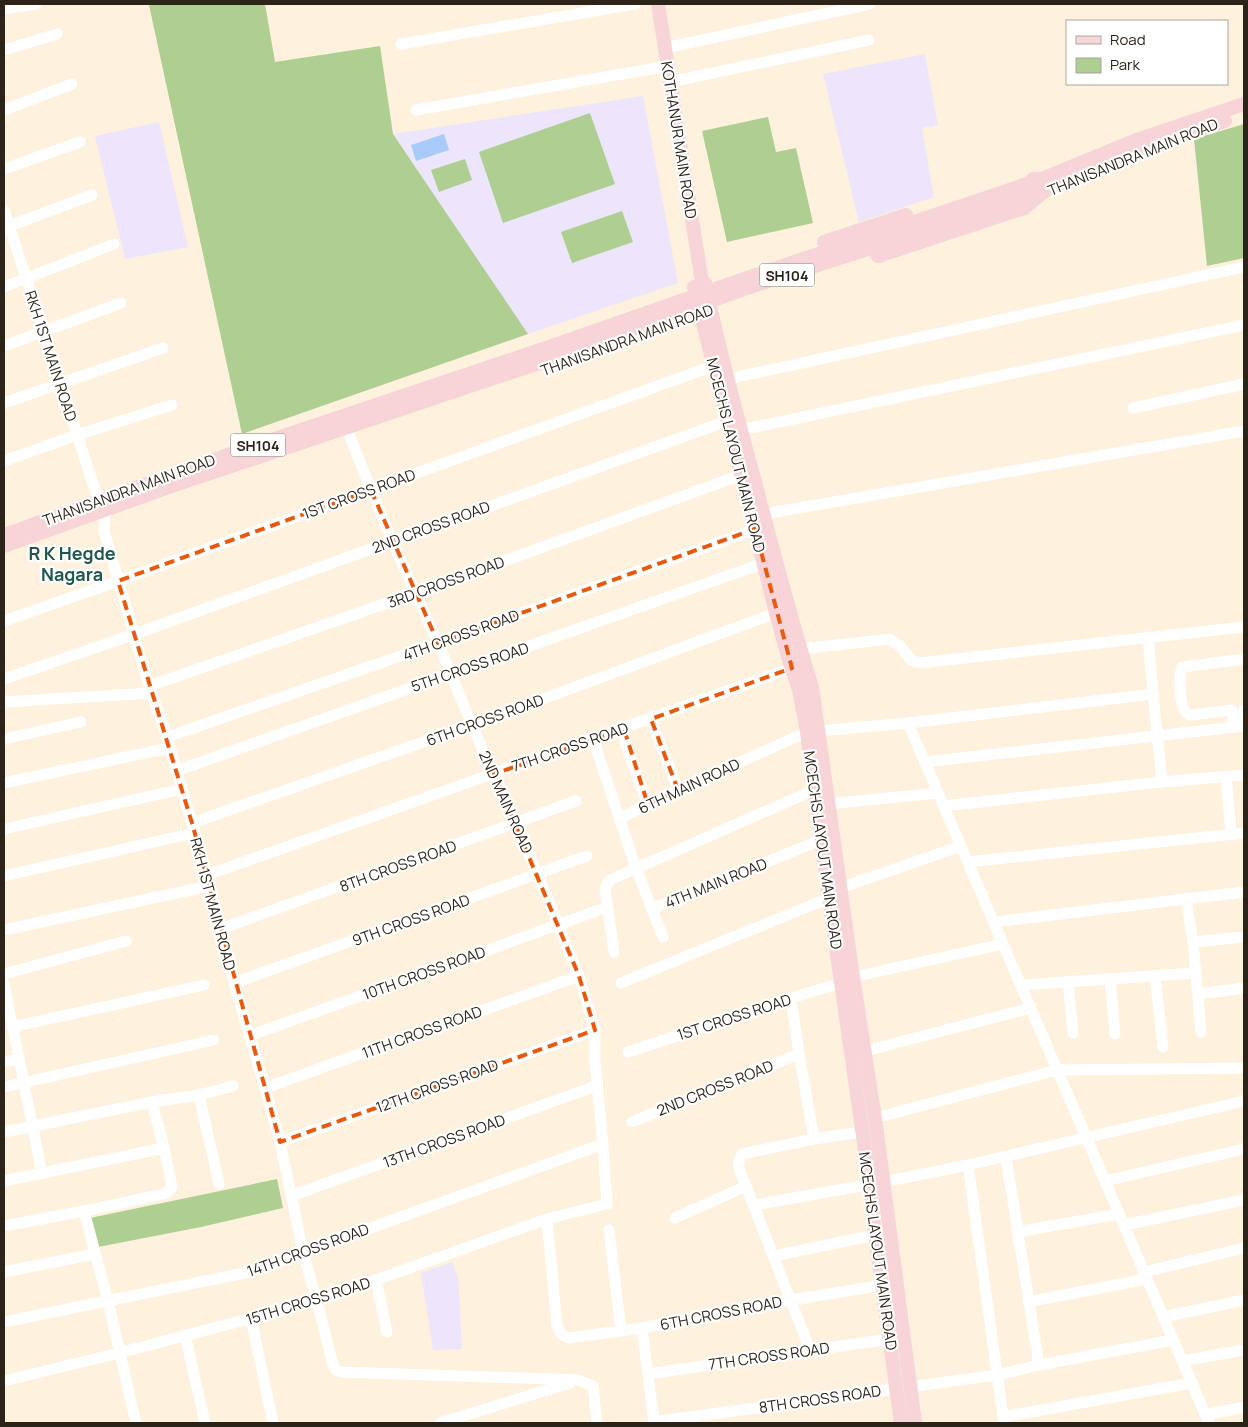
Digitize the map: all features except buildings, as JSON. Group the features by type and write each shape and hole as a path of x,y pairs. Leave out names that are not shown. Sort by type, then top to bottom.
{"main road":[{"name":"KOTHANUR MAIN ROAD","path":"658,4 700,282 708,314"},
{"name":"THANISANDRA MAIN ROAD","path":"523,362 534,374 708,314 730,303 1024,208 1044,184 1134,141 1244,104"},
{"name":"THANISANDRA MAIN ROAD","path":"523,362 526,347 700,282 862,228 950,202 1015,178 1044,184 1244,114"},
{"name":"SH104","path":"523,362 747,288 1044,184"},
{"path":"950,202 960,230"},
{"name":"MCECHS LAYOUT MAIN ROAD","path":"708,314 728,378 741,430 793,651 792,668 813,732 828,804 829,898 864,1051 875,1118 875,1235 890,1339 915,1423"},
{"name":"MCECHS LAYOUT MAIN ROAD","path":"708,314 713,366 741,475 762,523 764,563 776,613 812,687 814,790 840,888 862,1132 876,1184 903,1387 901,1423"},
{"name":"THANISANDRA MAIN ROAD","path":"4,535 103,505 523,362"},
{"name":"THANISANDRA MAIN ROAD","path":"4,546 103,505"}],"street":[{"path":"4,9 36,4"},
{"path":"401,44 635,4"},
{"path":"665,48 870,4"},
{"path":"4,50 57,34"},
{"path":"670,82 869,40"},
{"path":"416,110 668,66"},
{"path":"4,110 72,84"},
{"path":"4,169 80,142"},
{"path":"6,227 92,195"},
{"name":"RKH 1ST MAIN ROAD","path":"4,210 6,227 26,278 77,435 103,505 104,531 182,789 208,880 234,984 280,1142 303,1252 333,1365 336,1370 342,1372 579,1380"},
{"path":"4,287 114,244"},
{"path":"728,378 1244,268"},
{"path":"4,346 121,303"},
{"path":"741,430 1244,325"},
{"path":"4,403 163,348"},
{"name":"1ST CROSS ROAD","path":"4,620 118,581 713,366"},
{"path":"1133,408 1244,384"},
{"path":"4,461 172,404"},
{"name":"2ND CROSS ROAD","path":"4,679 135,634 727,421"},
{"name":"2ND MAIN ROAD","path":"344,422 392,542 538,874 579,976 595,1030 596,1086 603,1144 607,1204"},
{"name":"4TH CROSS ROAD","path":"4,783 168,743 762,523 1244,431"},
{"name":"3RD CROSS ROAD","path":"4,702 151,689 741,475"},
{"name":"5TH CROSS ROAD","path":"176,771 764,563"},
{"name":"6TH CROSS ROAD","path":"4,876 193,828 776,613"},
{"path":"793,651 890,639 900,646 911,660 920,663 1244,627"},
{"path":"1148,638 1162,782"},
{"path":"925,762 1239,727 1232,710 1191,715 1186,713 1181,696 1180,673 1182,667 1244,659"},
{"name":"7TH CROSS ROAD","path":"4,930 208,880 494,774 792,668"},
{"name":"6TH MAIN ROAD","path":"636,868 620,818 678,790 813,732 908,723 1153,694"},
{"path":"1244,710 1244,718"},
{"path":"652,719 678,790"},
{"path":"4,739 81,722"},
{"path":"908,723 1207,1419 1244,1407"},
{"path":"624,729 626,746 648,805"},
{"path":"593,739 620,818"},
{"path":"944,806 1244,775"},
{"path":"1226,776 1231,834"},
{"path":"4,829 182,789"},
{"path":"614,952 605,890 610,880 814,790"},
{"path":"828,804 938,793"},
{"name":"8TH CROSS ROAD","path":"220,929 576,802"},
{"path":"968,862 1244,833"},
{"name":"4TH MAIN ROAD","path":"636,868 651,909 827,838"},
{"path":"840,888 961,846"},
{"name":"9TH CROSS ROAD","path":"234,984 587,856"},
{"path":"994,922 1244,892"},
{"path":"621,983 829,898"},
{"path":"1186,899 1193,942 1201,1032"},
{"path":"651,909 663,937"},
{"name":"10TH CROSS ROAD","path":"249,1036 599,910"},
{"path":"1193,942 1244,937"},
{"path":"4,974 126,941"},
{"name":"1ST CROSS ROAD","path":"628,1052 847,980 1003,944"},
{"path":"1021,986 1196,973"},
{"name":"11TH CROSS ROAD","path":"265,1088 579,976"},
{"path":"1156,976 1164,1047"},
{"path":"1110,979 1115,1034"},
{"path":"1068,982 1073,1033"},
{"path":"4,984 9,1020 19,1059 42,1173"},
{"path":"9,1020 204,985"},
{"path":"1198,994 1244,988"},
{"path":"791,998 814,1139"},
{"path":"864,1051 1031,1008"},
{"name":"12TH CROSS ROAD","path":"280,1142 595,1030"},
{"path":"582,1034 595,1052"},
{"path":"4,1086 214,1040"},
{"name":"2ND CROSS ROAD","path":"632,1122 799,1054"},
{"path":"4,1062 19,1059"},
{"path":"875,1118 1057,1070 1244,1068"},
{"path":"4,1132 152,1102 199,1095 233,1086"},
{"name":"13TH CROSS ROAD","path":"291,1196 596,1086"},
{"path":"199,1095 219,1184"},
{"path":"754,1205 876,1184 1006,1157 1244,1101"},
{"path":"4,1226 167,1193 172,1187 152,1102"},
{"path":"810,1350 738,1166 738,1159 742,1154 814,1139 862,1132"},
{"name":"14TH CROSS ROAD","path":"4,1322 249,1272 603,1144"},
{"path":"4,1181 164,1148"},
{"path":"1105,1181 1244,1150"},
{"path":"1006,1157 1039,1365"},
{"path":"968,1165 1003,1420 1192,1383"},
{"path":"675,1218 746,1186"},
{"path":"1017,1232 1121,1220 1244,1200"},
{"name":"15TH CROSS ROAD","path":"4,1382 317,1301 547,1220 607,1204"},
{"path":"84,1211 108,1301 136,1423"},
{"name":"6TH CROSS ROAD","path":"547,1220 557,1326 561,1334 568,1338 642,1328 883,1285"},
{"path":"609,1230 621,1331"},
{"path":"774,1256 875,1235"},
{"path":"1028,1302 1145,1275 1244,1248"},
{"path":"4,1272 95,1254"},
{"path":"376,1280 387,1332"},
{"path":"1163,1317 1244,1300"},
{"path":"251,1318 273,1423"},
{"path":"642,1328 654,1423"},
{"path":"185,1336 205,1423"},
{"name":"7TH CROSS ROAD","path":"648,1374 890,1339"},
{"name":"8TH CROSS ROAD","path":"654,1423 997,1374 1173,1340"},
{"path":"1182,1361 1244,1350"},
{"path":"440,1423 579,1380 593,1386 597,1423"}],"highlighted area":[{"path":"371,490 438,643 755,529 792,668 651,719 678,790 648,805 624,729 494,774 579,976 595,1030 280,1142 192,823 118,581"}],"shaded area":[{"path":"925,54 938,125 922,128 934,197 859,222 823,74"},
{"path":"643,96 678,283 528,334 393,134"},
{"path":"159,122 188,247 125,259 95,136"},
{"path":"452,1262 458,1277 462,1349 433,1350 421,1273"}],"green space":[{"path":"265,4 275,62 380,46 393,134 528,334 242,434 149,5"},
{"path":"590,113 615,184 503,223 479,152"},
{"path":"768,117 776,152 796,148 813,223 727,242 702,131"},
{"path":"1244,124 1244,258 1207,266 1194,139"},
{"path":"465,159 472,180 439,192 431,170"},
{"path":"622,211 633,242 572,263 561,232"},
{"path":"277,1179 283,1208 201,1227 98,1247 90,1218"}],"water":[{"path":"444,134 449,150 416,161 411,145"}],"district":[{"name":"R K Hegde Nagara","path":"72,563"}]}
